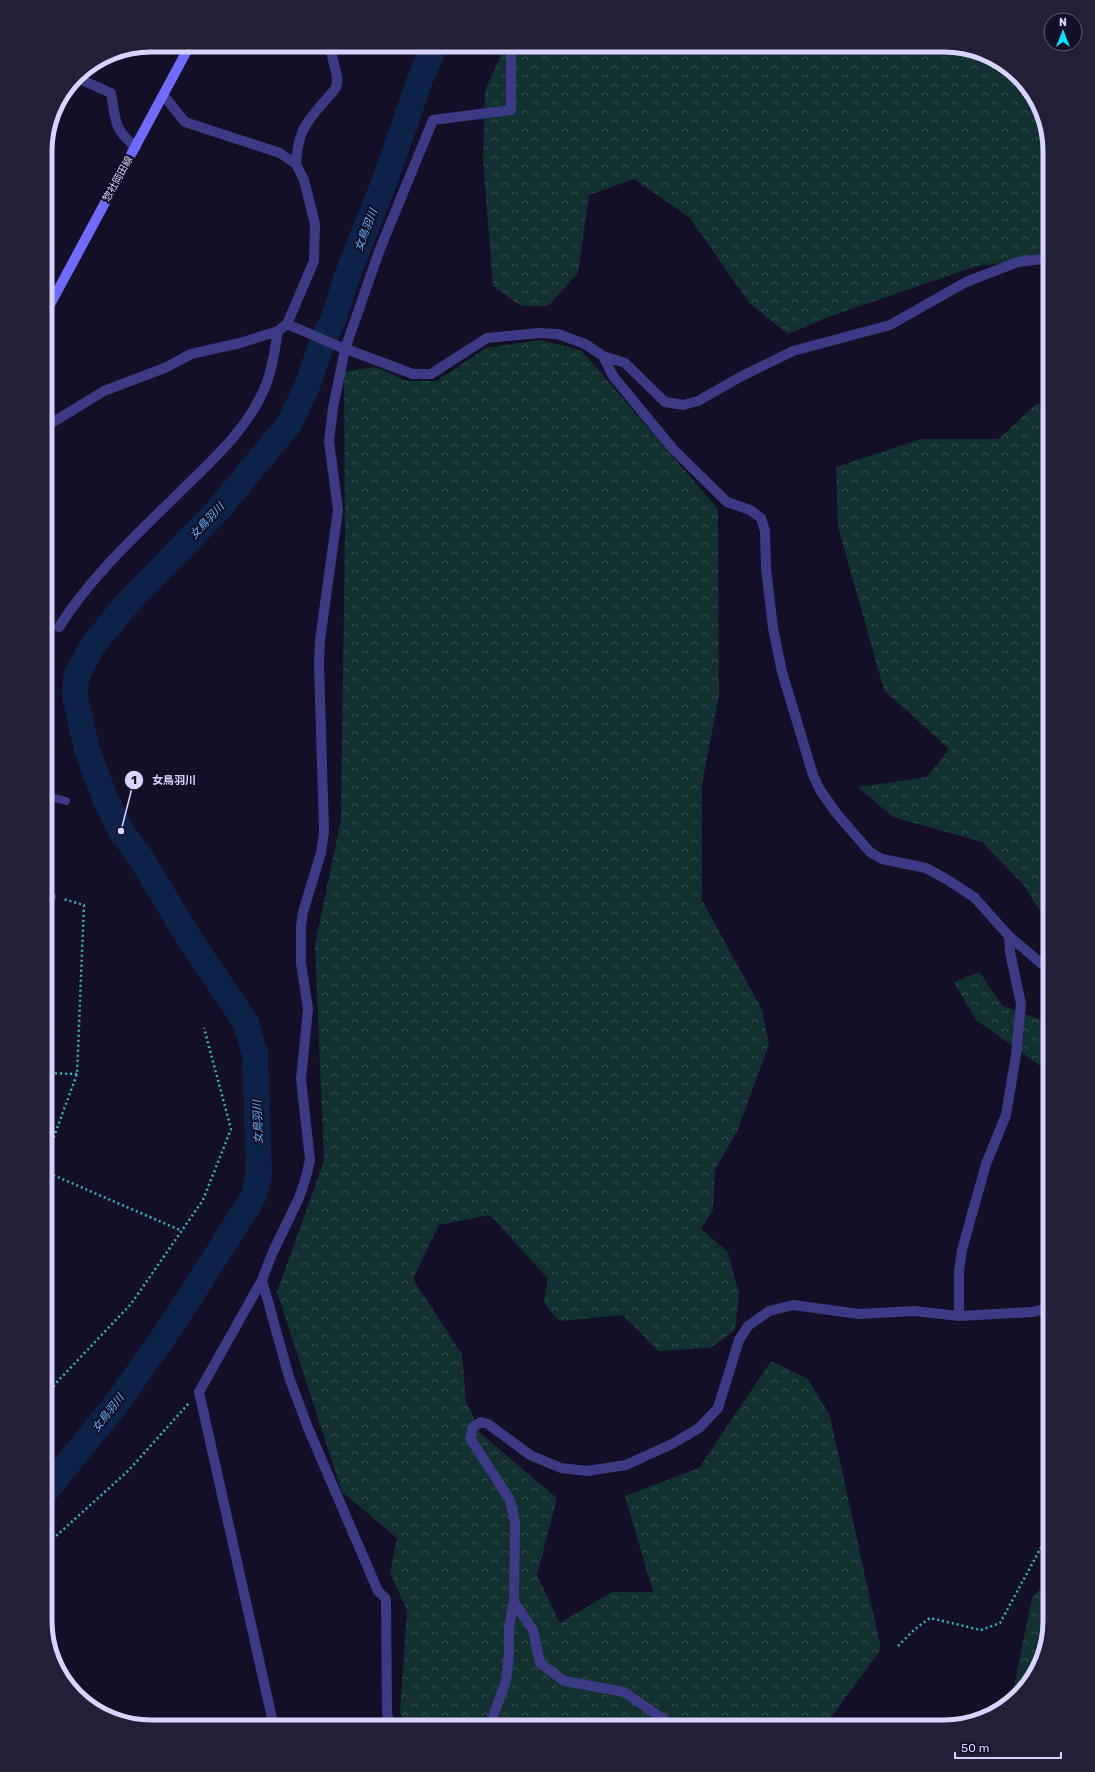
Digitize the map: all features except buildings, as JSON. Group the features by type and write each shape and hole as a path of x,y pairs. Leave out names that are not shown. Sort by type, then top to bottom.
{"main road":[{"name":"惣社岡田線","path":"52,301 186,52"}],"street":[{"path":"296,164 298,141 306,123 335,89 337,81 331,52"},
{"path":"272,1720 199,1392 262,1280 272,1254 299,1198 310,1160 302,1092 308,1009 301,963 301,926 303,912 321,853 324,832 320,640 338,510 329,441 332,408 342,348 380,249 433,120 511,110 511,52"},
{"path":"82,80 111,93 118,128 123,137 136,146"},
{"path":"52,423 104,391 167,367 191,354 240,343 278,331 289,325 314,261 315,224 304,180 296,164 280,153 185,122 164,96"},
{"path":"289,325 342,348 413,374 432,374 487,338 539,333 558,334 585,344 603,356 625,363 665,402 683,405 698,401 742,376 793,351 890,325 966,282 1018,262 1043,259"},
{"path":"59,628 72,607 105,567 212,461 240,430 255,407 267,382 278,331"},
{"path":"603,356 613,376 673,449 727,502 750,510 760,518 766,532 766,568 773,628 782,672 813,775 820,790 842,820 870,852 882,859 926,868 974,897 1009,936 1043,964"},
{"path":"959,1316 959,1271 962,1250 986,1164 1006,1115 1016,1055 1021,1004 1010,952 1009,936"},
{"path":"262,1280 289,1378 308,1428 339,1504 378,1591 386,1599 387,1713 388,1720"},
{"path":"493,1720 506,1681 509,1655 509,1627 514,1602 516,1522 510,1500 470,1438 472,1428 481,1422 488,1424 530,1455 561,1468 586,1471 626,1465 672,1444 699,1428 718,1408 739,1340 748,1326 770,1311 793,1305 859,1314 914,1311 959,1316 1032,1312 1043,1310"},
{"path":"514,1602 533,1630 540,1663 564,1681 624,1692 665,1720"}],"lane":[{"path":"52,798 66,801"}],"path":[{"path":"52,897 84,905 77,1074 52,1142"},
{"path":"52,1388 130,1304 203,1200 231,1129 204,1028"},
{"path":"52,1073 77,1074"},
{"path":"52,1175 182,1231"},
{"path":"52,1540 128,1471 199,1392"},
{"path":"898,1646 915,1629 930,1618 980,1630 1000,1623 1043,1544"}],"green space":[{"path":"502,52 950,52 976,57 999,69 1018,86 1033,107 1038,119 1043,151 1043,256 974,267 831,316 788,334 750,304 689,217 634,179 589,195 578,273 548,306 521,306 493,286 483,160 485,91"},
{"path":"539,340 581,350 718,509 719,696 702,784 702,900 762,1010 769,1044 737,1132 715,1169 713,1210 701,1229 728,1252 739,1294 735,1330 710,1348 658,1351 623,1315 559,1321 544,1303 548,1279 490,1215 439,1225 413,1279 462,1354 466,1401 480,1433 557,1498 537,1575 560,1623 612,1592 653,1592 625,1496 699,1468 771,1361 808,1379 830,1416 881,1649 829,1720 404,1720 400,1713 407,1610 390,1573 397,1538 342,1492 277,1292 324,1161 315,945 341,819 345,534 344,372 375,367 407,381 436,381 486,348"},
{"path":"1037,403 1043,406 1043,915 1022,883 982,842 893,817 858,787 927,777 949,749 884,690 838,527 836,467 921,439 999,439"},
{"path":"979,972 1003,1006 1043,1020 1043,1068 976,1020 954,982"},
{"path":"1043,1586 1043,1621 1040,1647 1033,1665 1015,1689 1014,1686 1032,1598"}],"waterway":[{"name":"女鳥羽川","path":"52,1483 116,1404 172,1325 249,1204 254,1195 259,1174 255,1054 245,1021 192,943 139,855 121,831 105,798 87,750 75,696 76,677 91,648 123,608 218,510 289,424 306,389 323,340 333,320 350,268 384,183 421,77 432,52"}],"place":[{"name":"女鳥羽川","path":"121,831"}]}
